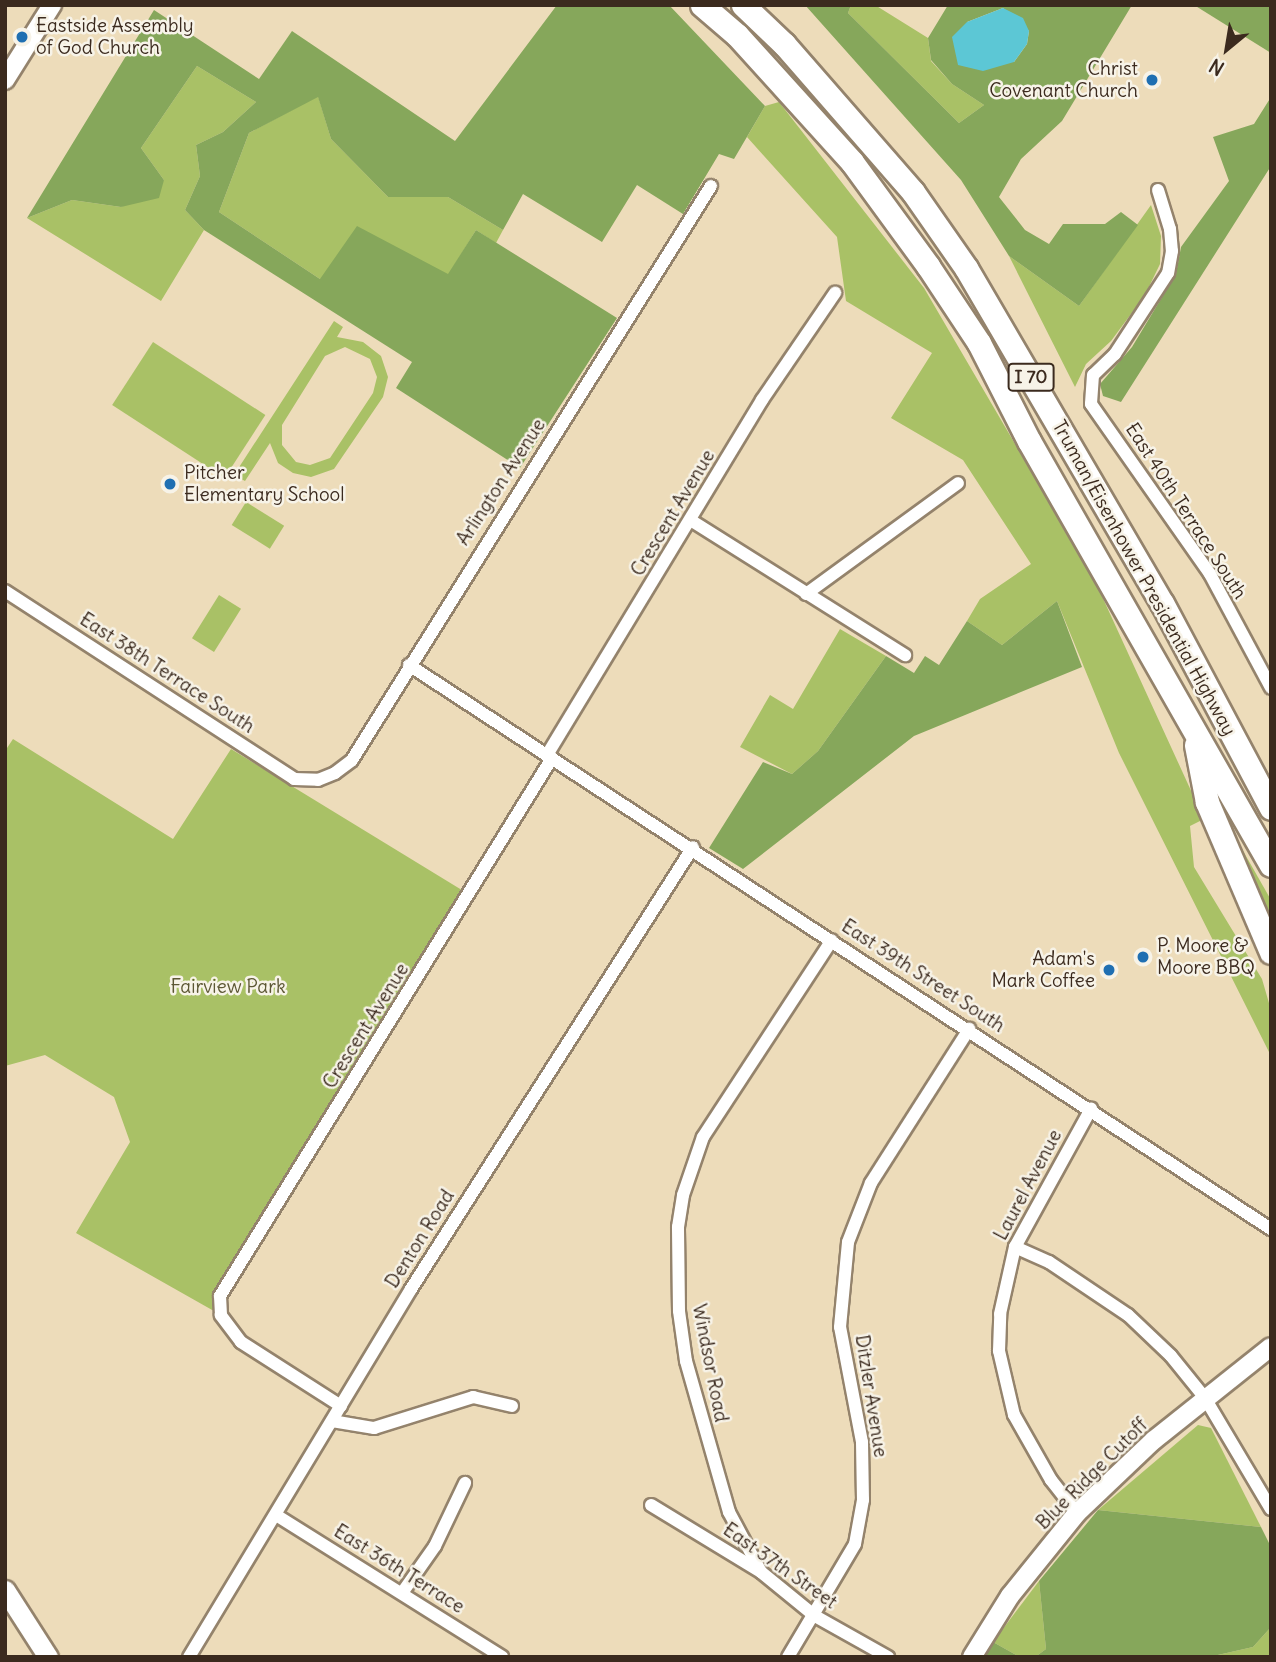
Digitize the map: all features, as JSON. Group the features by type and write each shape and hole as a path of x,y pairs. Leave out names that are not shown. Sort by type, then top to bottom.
{"highway":[{"name":"Truman/Eisenhower Presidential Highway","path":"702,5 737,35 852,162 928,266 979,343 1029,441 1191,721"},
{"name":"Truman/Eisenhower Presidential Highway","path":"743,5 784,44 913,192 966,268 1162,603 1267,799"},
{"name":"I 70","path":"1191,721 1271,865"},
{"path":"1191,721 1207,802 1271,952"}],"main road":[{"path":"5,80 52,5"},
{"name":"Blue Ridge Cutoff","path":"972,1657 1010,1596 1077,1513 1205,1398 1271,1347"},
{"path":"5,1590 48,1657"}],"street":[{"name":"Arlington Avenue","path":"310,781 335,773 352,760 711,186"},
{"name":"East 40th Terrace South","path":"1157,190 1170,229 1168,273 1115,354 1093,375 1089,392 1091,404 1210,574 1271,688"},
{"name":"Crescent Avenue","path":"341,1406 241,1342 221,1315 220,1296 692,521 762,400 835,293"},
{"path":"806,594 958,483"},
{"path":"692,521 905,655"},
{"name":"East 38th Terrace South","path":"5,591 294,779 310,781"},
{"name":"East 39th Street South","path":"409,665 693,847 1271,1229"},
{"name":"Denton Road","path":"190,1657 411,1289 693,847"},
{"name":"Windsor Road","path":"761,1572 729,1512 695,1397 679,1311 678,1227 683,1195 703,1137 832,940"},
{"name":"Ditzler Avenue","path":"788,1657 816,1616 855,1544 863,1500 862,1442 840,1327 848,1242 871,1184 969,1029"},
{"name":"Laurel Avenue","path":"1077,1513 1029,1446 1003,1376 1000,1314 1015,1247 1091,1109"},
{"path":"1015,1247 1035,1254 1128,1314 1171,1356 1205,1398 1271,1509"},
{"path":"332,1421 373,1428 473,1397 512,1406"},
{"path":"402,1593 435,1546 465,1483"},
{"name":"East 37th Street","path":"651,1505 761,1572 816,1616 888,1657"},
{"name":"East 36th Terrace","path":"276,1515 502,1657"}],"green space":[{"path":"557,5 669,5 765,106 734,159 719,154 683,214 637,185 602,242 523,194 503,230 448,197 388,197 331,139 318,97 249,133 219,212 320,279 357,226 448,274 476,230 617,318 520,468 396,388 412,362 204,230 185,210 200,176 196,145 223,132 256,102 197,66 141,148 164,180 159,198 121,207 72,200 27,218 154,10 259,79 292,31 455,141"},
{"path":"805,5 851,5 848,13 959,123 984,105 952,84 931,60 928,38 948,5 1132,5 1062,121 1021,159 999,197 1025,230 1049,244 1063,224 1105,224 1121,212 1138,225 1079,306 1009,256 961,180","holes":["1003,8 1029,31 1027,44 1014,62 967,22"]},
{"path":"851,5 875,5 928,38 931,61 952,84 984,105 959,123 848,13"},
{"path":"1194,5 1271,5 1271,53"},
{"path":"197,66 256,102 223,132 196,145 200,176 185,210 204,230 161,301 27,218 72,200 121,207 164,180 141,148"},
{"path":"318,96 331,139 388,197 448,197 503,230 496,243 476,230 449,274 320,279 219,212 249,133"},
{"path":"1271,97 1271,166 1121,402 1103,396 1100,384 1132,347 1176,274 1181,247 1229,181 1213,137 1254,124"},
{"path":"779,102 924,288 1095,581 1204,819 1190,826 1194,867 1262,979 1271,1010 1271,1056 1119,753 1057,601 1002,645 967,621 980,599 1031,564 963,460 891,418 932,353 846,301 837,237 747,137 765,106"},
{"path":"1151,205 1161,236 1160,264 1145,295 1111,341 1086,364 1075,387 1009,256 1079,306"},
{"path":"334,321 343,327 337,337 363,342 381,356 388,377 383,397 334,469 311,477 293,473 278,463 270,443 245,481 234,475","holes":["345,347 370,359 377,377 373,393 330,458 310,465 296,462 282,445 282,425 325,356"]},
{"path":"153,342 265,415 225,478 112,405"},
{"path":"246,502 284,526 270,549 232,525"},
{"path":"219,595 241,609 214,652 192,638"},
{"path":"1057,601 1082,667 914,736 743,869 709,848 763,762 792,774 818,751 886,656 914,673 925,656 939,665 967,621 1002,645"},
{"path":"840,629 886,656 818,751 792,774 740,747 770,695 793,709"},
{"name":"Fairview Park","path":"13,739 173,839 231,749 470,895 220,1296 221,1315 76,1233 130,1142 114,1097 45,1055 5,1066 5,751"},
{"path":"1230,828 1271,900 1271,936"},
{"path":"1198,1425 1211,1428 1261,1527 1098,1510"},
{"path":"1098,1510 1261,1527 1271,1547 1271,1627 1253,1647 1209,1657 1035,1657 1046,1649 1039,1581"},
{"path":"1039,1581 1046,1649 1035,1657 1020,1657 993,1642"},
{"path":"1271,1627 1271,1657 1209,1657 1253,1647"},
{"path":"993,1642 1020,1657 984,1657"}],"water":[{"path":"1003,8 1023,18 1029,31 1027,44 1014,62 983,71 958,65 952,37 967,22"}],"place":[{"name":"Eastside Assembly of God Church","path":"22,37"},
{"name":"Christ Covenant Church","path":"1152,80"},
{"name":"Pitcher Elementary School","path":"170,484"},
{"name":"P. Moore & Moore BBQ","path":"1143,957"},
{"name":"Adam's Mark Coffee","path":"1109,970"}]}
